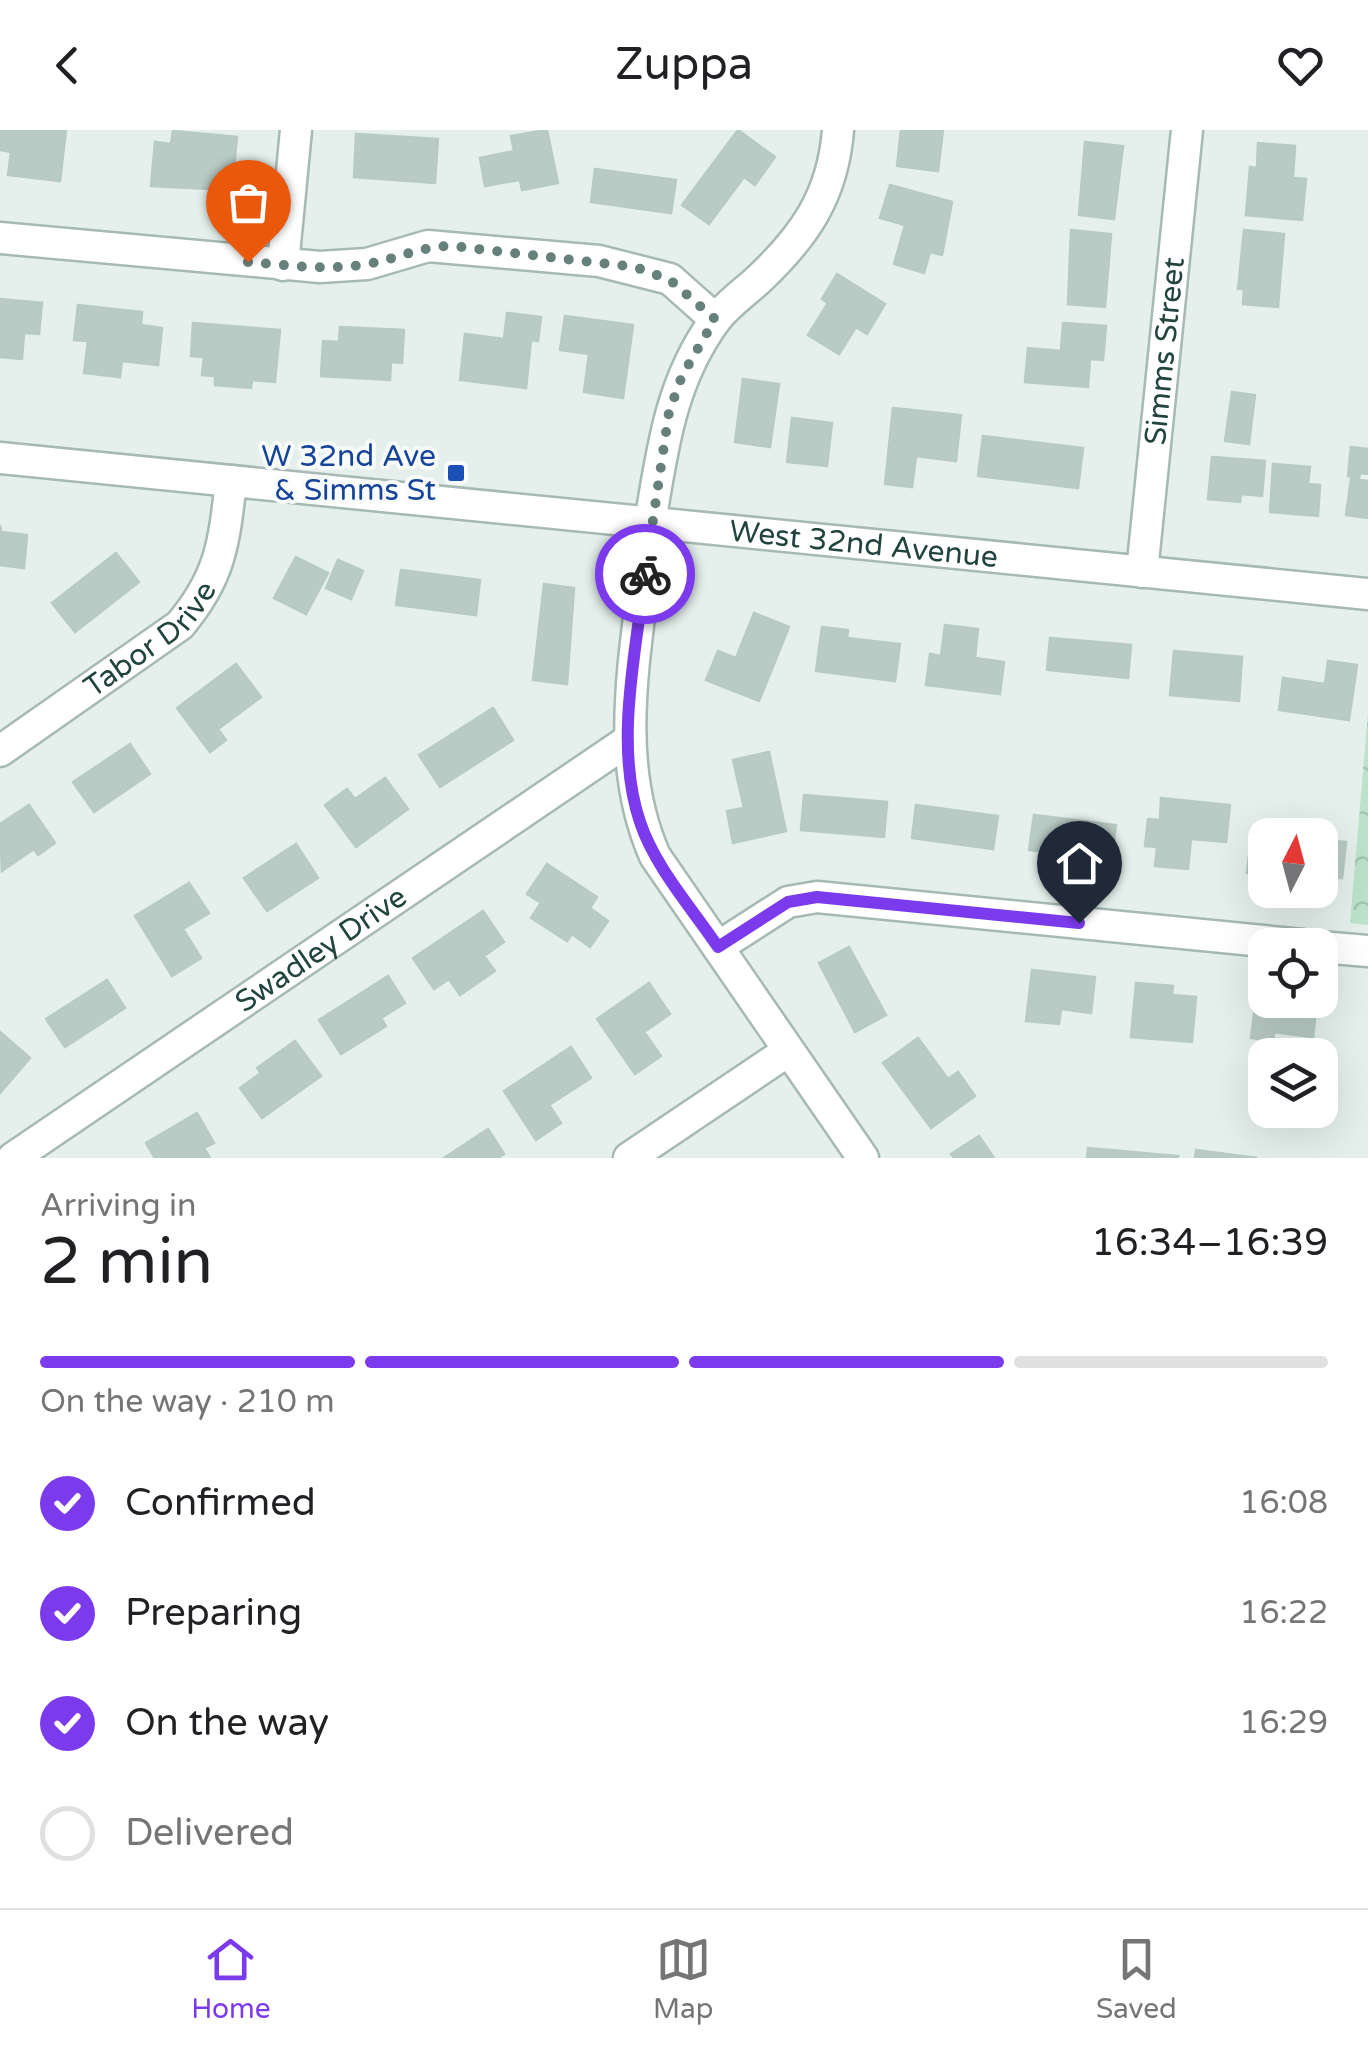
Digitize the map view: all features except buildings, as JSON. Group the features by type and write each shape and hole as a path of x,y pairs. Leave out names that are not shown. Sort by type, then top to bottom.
{"street":[{"path":"284,265 296,130"},
{"path":"838,130 835,172 796,244 715,319 682,376 669,412 650,524 629,740 639,820 655,856 862,1158"},
{"name":"Simms Street","path":"1142,572 1187,130"},
{"path":"0,238 284,265 367,264 428,246 599,262 670,280 715,319"},
{"name":"West 32nd Avenue","path":"0,458 1368,594"},
{"name":"Tabor Drive","path":"0,751 180,625 203,597 219,567 231,481"},
{"name":"Swadley Drive","path":"13,1158 629,740"},
{"path":"718,947 788,902 817,897 1248,940"},
{"path":"1338,949 1368,952"},
{"path":"628,1158 788,1051"}],"green space":[{"path":"1368,713 1368,925 1350,923"}],"way so far":[{"path":"248,262 320,267 367,264 428,246 452,246 635,267 670,280 715,319 682,376 669,412 645,574"}],"place":[{"name":"W 32nd Ave & Simms St","path":"456,473"}],"route":[{"path":"645,574 629,740 639,820 655,856 718,947 788,902 817,897 1079,923"}]}
